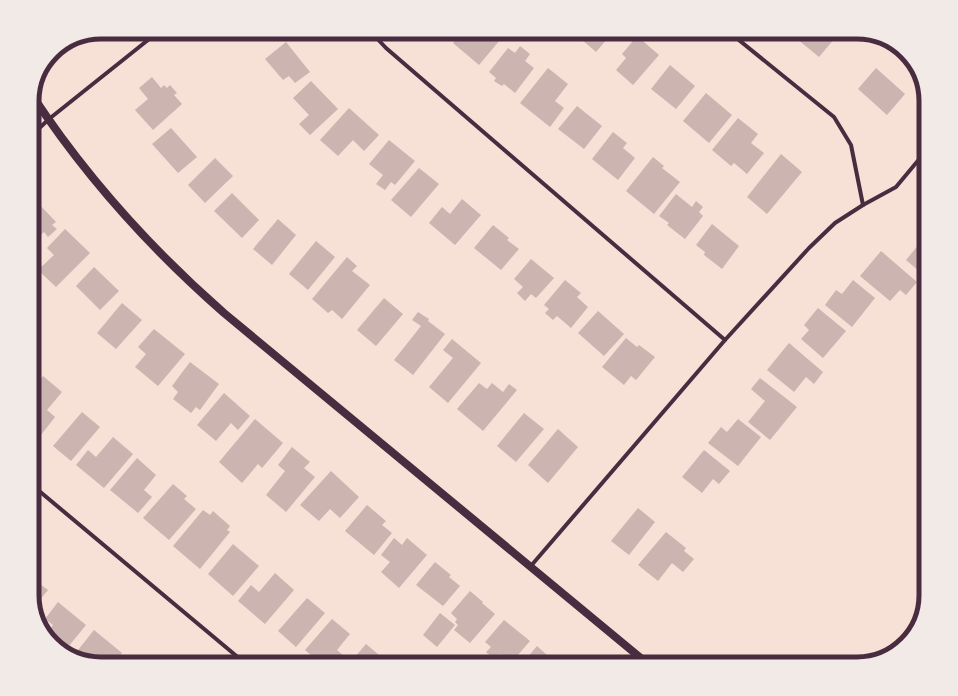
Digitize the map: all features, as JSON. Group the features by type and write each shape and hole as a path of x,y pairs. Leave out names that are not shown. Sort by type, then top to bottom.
{"main road":[{"path":"39,105 104,192 135,228 180,274 224,313 639,657"}],"street":[{"path":"39,128 149,39"},
{"path":"378,39 386,48 725,340"},
{"path":"737,39 834,117 851,145 863,205"},
{"path":"530,567 725,340 809,248 835,223 863,205 896,187 919,159"},
{"path":"39,491 238,657"}],"building":[{"path":"456,39 501,39 479,65 453,43"},
{"path":"581,39 607,39 596,52"},
{"path":"634,39 640,39 659,55 633,85 616,70 626,58 622,54"},
{"path":"797,39 834,39 819,57"},
{"path":"286,42 310,72 295,83 289,76 283,80 265,59"},
{"path":"520,46 530,54 525,61 534,68 515,93 504,84 502,86 494,81 496,78 489,72 508,48 515,53"},
{"path":"670,65 695,86 676,109 651,89"},
{"path":"548,68 568,84 555,101 564,108 550,127 520,103"},
{"path":"876,68 905,94 887,115 858,89"},
{"path":"152,77 161,88 164,85 167,88 170,85 177,93 174,95 182,104 153,130 135,110 148,99 139,88"},
{"path":"311,81 338,109 310,135 299,124 309,115 293,98"},
{"path":"706,93 732,115 709,143 683,121"},
{"path":"577,106 602,126 584,149 558,129"},
{"path":"349,108 379,135 364,151 353,140 338,156 320,140"},
{"path":"738,118 758,134 751,143 764,153 747,174 734,163 731,166 712,150"},
{"path":"171,128 197,157 178,173 152,144"},
{"path":"613,132 627,143 623,148 635,158 618,180 592,159"},
{"path":"389,140 415,161 395,185 391,182 385,190 376,184 383,175 369,164"},
{"path":"781,154 802,172 767,214 747,197"},
{"path":"653,157 664,166 662,168 680,182 654,214 626,191"},
{"path":"215,158 233,176 205,203 188,185"},
{"path":"419,168 439,184 411,217 391,200"},
{"path":"232,193 259,220 242,238 214,211"},
{"path":"676,194 692,207 696,201 703,207 699,212 703,216 685,239 667,225 669,223 659,216"},
{"path":"462,199 481,215 455,245 429,223 442,207 450,214"},
{"path":"39,204 56,222 52,225 57,229 48,237 44,232 39,237"},
{"path":"278,219 296,235 272,265 253,249"},
{"path":"712,224 739,246 722,269 704,255 705,252 696,245"},
{"path":"493,225 509,238 507,240 519,249 501,270 474,248"},
{"path":"65,229 90,253 56,287 39,271 39,269 54,255 47,248"},
{"path":"316,241 335,257 308,290 289,274"},
{"path":"919,244 919,271 906,260"},
{"path":"881,251 917,282 906,295 900,290 890,301 860,276"},
{"path":"347,257 357,266 352,271 370,285 342,319 332,310 328,313 312,299"},
{"path":"531,259 554,278 536,298 531,294 525,301 517,293 523,287 514,279"},
{"path":"94,267 119,291 100,310 76,286"},
{"path":"565,280 581,293 577,297 588,307 571,328 557,316 553,320 545,313 549,309 544,305"},
{"path":"853,280 875,298 852,327 825,305 836,290 842,294"},
{"path":"384,298 403,314 376,346 357,330"},
{"path":"122,303 142,320 116,349 97,333"},
{"path":"818,308 846,331 823,358 801,339 809,330 804,325"},
{"path":"598,311 624,334 604,356 578,333"},
{"path":"418,312 429,319 428,321 445,334 413,375 394,360 421,326 412,320"},
{"path":"154,329 185,354 158,386 135,367 146,354 138,347"},
{"path":"626,338 637,347 639,345 655,357 636,380 631,376 624,385 602,367"},
{"path":"452,339 481,363 448,403 429,387 453,358 443,350"},
{"path":"789,343 823,372 814,384 806,377 794,392 767,370"},
{"path":"190,362 219,384 200,410 196,407 191,413 173,399 178,392 172,386"},
{"path":"43,376 62,392 47,410 55,417 41,435 39,433 39,381"},
{"path":"760,378 797,407 770,440 748,422 765,401 751,389"},
{"path":"479,383 487,389 492,383 503,392 509,384 517,390 483,431 457,409"},
{"path":"224,393 250,416 238,430 231,423 216,441 197,425"},
{"path":"82,412 100,427 71,461 53,446"},
{"path":"524,413 544,429 516,462 497,446"},
{"path":"255,419 283,443 262,468 258,464 242,483 219,462"},
{"path":"738,419 761,437 738,466 708,443 721,427 727,432"},
{"path":"558,429 578,447 548,483 528,465"},
{"path":"113,437 133,454 104,488 76,465 88,450 96,457"},
{"path":"292,447 310,462 304,468 315,477 286,512 266,495 285,471 278,465"},
{"path":"704,450 730,471 719,484 713,479 702,493 682,477"},
{"path":"137,458 156,475 144,490 152,497 138,513 110,490"},
{"path":"331,471 359,497 340,518 330,509 319,521 300,505"},
{"path":"173,484 187,496 184,499 196,509 169,540 143,518"},
{"path":"367,505 386,521 382,525 392,533 374,555 345,531"},
{"path":"638,508 655,522 629,555 611,541"},
{"path":"203,510 210,515 213,511 230,526 227,530 230,532 200,569 173,546"},
{"path":"666,532 686,548 684,551 694,559 683,572 672,563 658,581 638,565"},
{"path":"394,538 402,545 407,538 427,555 399,588 381,572 390,562 381,555"},
{"path":"233,544 259,566 233,596 208,574"},
{"path":"435,562 451,575 449,577 460,586 443,606 416,585"},
{"path":"275,573 294,590 265,624 238,601 251,585 259,592"},
{"path":"39,583 48,590 39,601"},
{"path":"470,591 495,614 470,643 454,630 458,625 455,622 457,619 451,613"},
{"path":"307,598 325,613 296,647 278,631"},
{"path":"58,602 86,625 68,647 49,630 53,625 45,619"},
{"path":"440,613 455,625 437,647 423,635"},
{"path":"332,619 350,634 337,650 345,657 313,657 305,650"},
{"path":"504,620 530,641 516,657 504,657 501,654 499,657 492,657 486,652 491,647 485,642"},
{"path":"94,630 122,653 119,657 101,657 76,652"},
{"path":"366,644 381,657 355,657"},
{"path":"537,646 549,657 528,657"}]}
